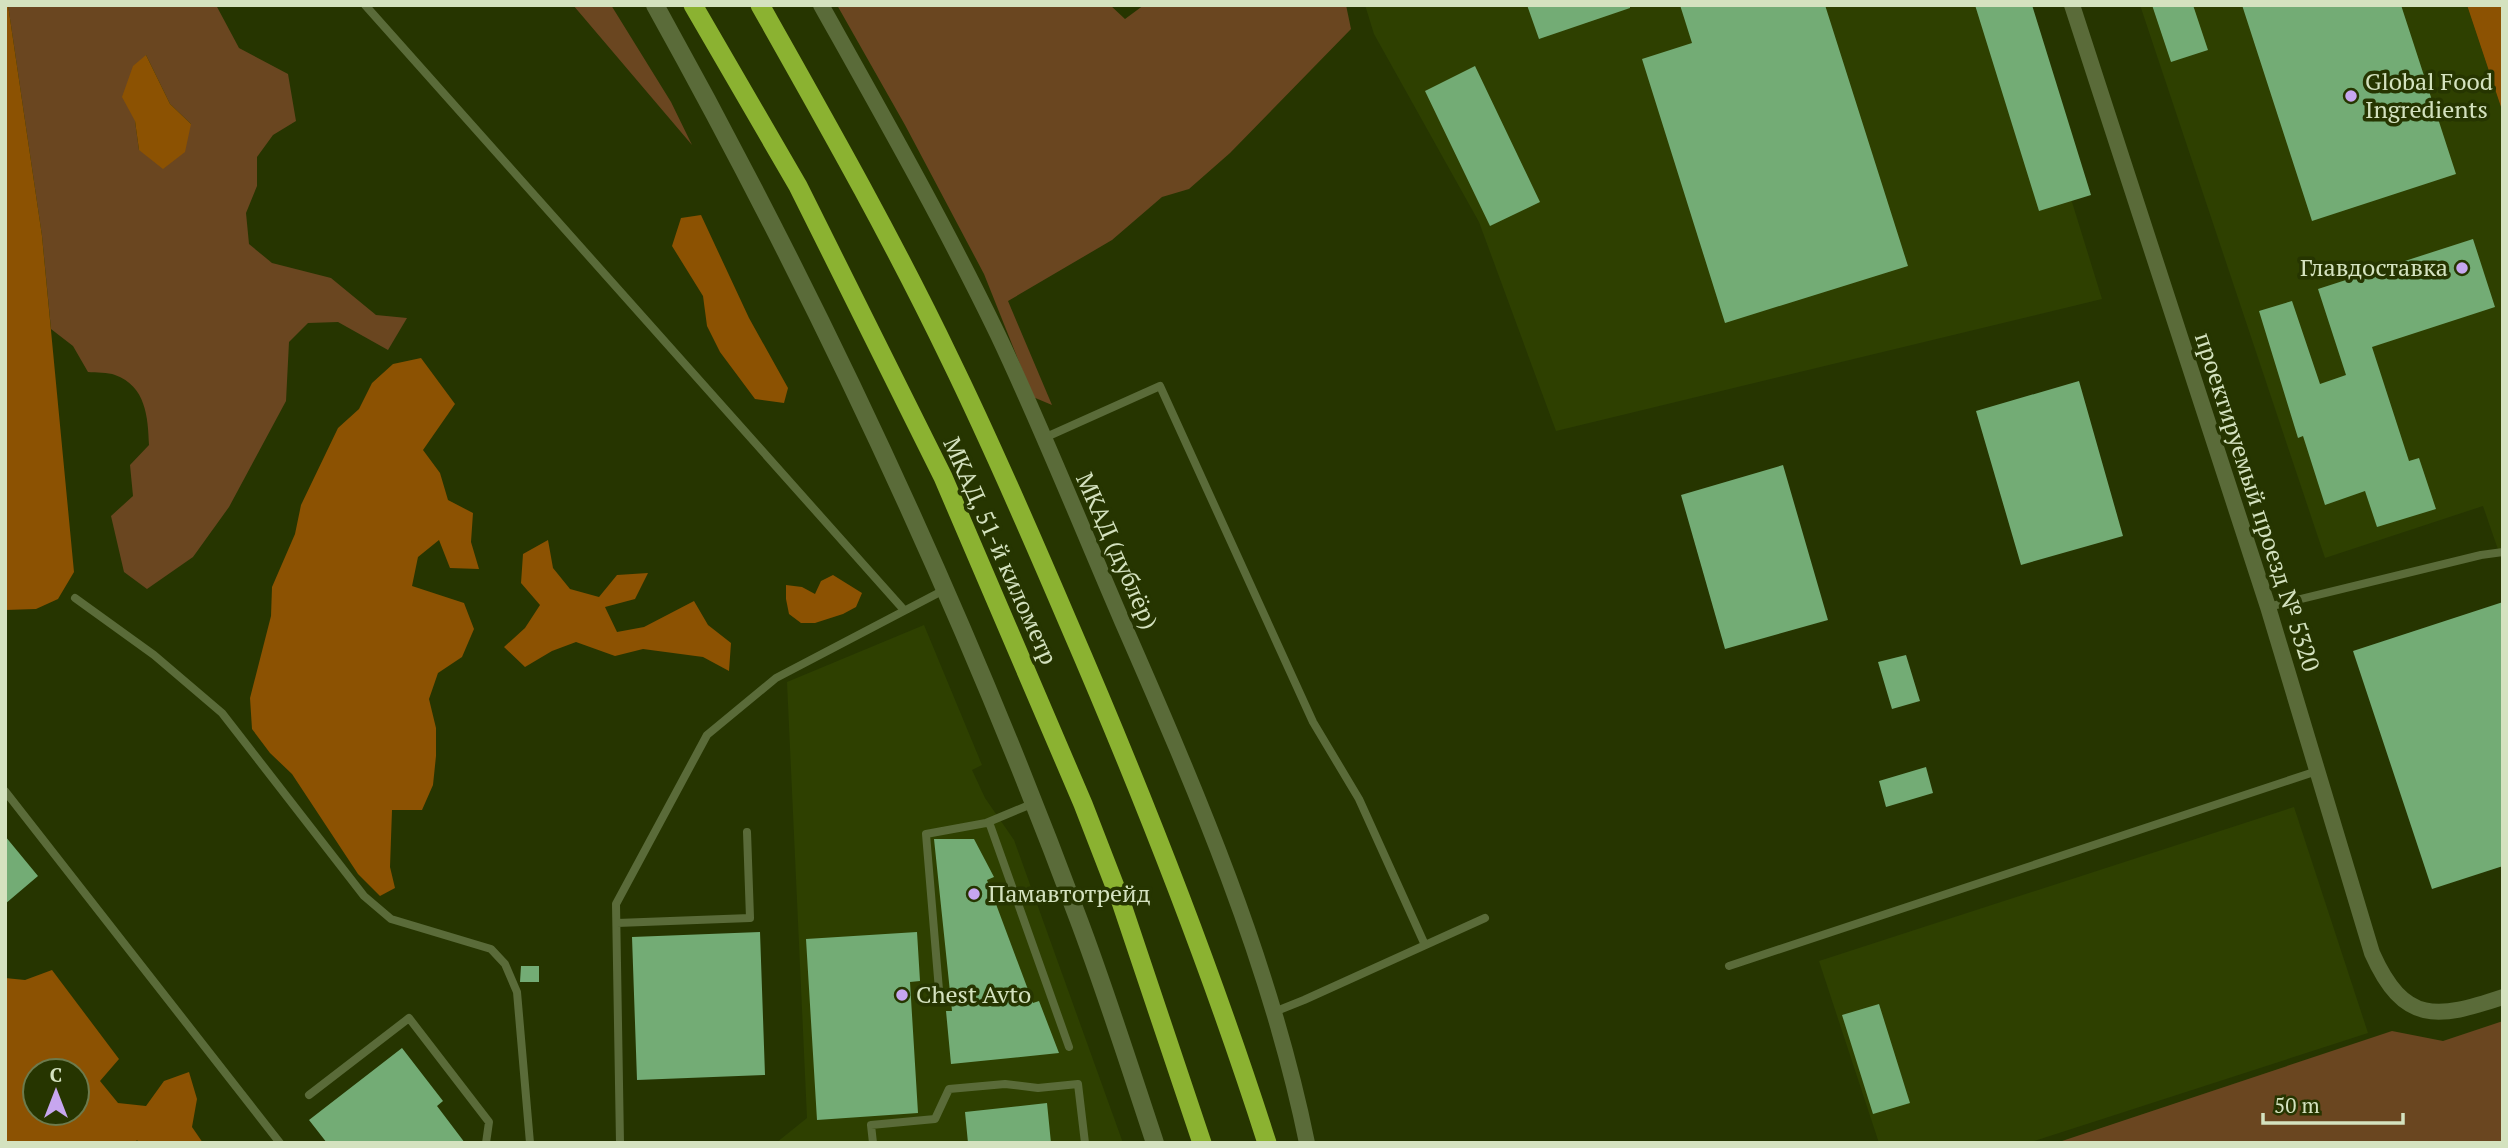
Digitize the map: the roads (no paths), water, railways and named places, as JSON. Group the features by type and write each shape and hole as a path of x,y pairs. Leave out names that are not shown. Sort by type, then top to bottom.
{"highway":[{"name":"МКАД, 51-й километр","path":"693,5 798,186 943,477 1083,804 1121,902 1202,1143"},
{"name":"МКАД, 51-й километр","path":"760,5 851,168 949,355 997,456 1135,777 1181,897 1267,1143"}],"street":[{"path":"655,5 787,256 899,484 1034,803 1079,920 1155,1143"},
{"name":"МКАД (дублёр)","path":"821,5 892,132 998,335 1185,764 1225,866 1274,1012 1307,1143"},
{"name":"проектируемый проезд № 5320","path":"2072,5 2268,607 2372,953 2382,976 2393,991 2409,1004 2431,1013 2451,1013 2503,997"}],"lane":[{"path":"365,5 904,610"},
{"path":"1043,439 1160,386 1313,722 1359,799 1425,945"},
{"path":"2268,607 2503,552"},
{"path":"621,1143 616,904 707,736 776,678 944,590"},
{"path":"75,598 154,655 222,713 364,896 391,919 469,941 491,950 505,964 517,992 530,1143"},
{"path":"1729,966 2317,771"},
{"path":"5,792 280,1143"},
{"path":"940,1002 926,834 989,822 1034,803"},
{"path":"989,822 1069,1047"},
{"path":"617,923 750,918 747,832"},
{"path":"1274,1012 1485,918"},
{"path":"309,1095 409,1018 489,1122 486,1143"},
{"path":"873,1143 871,1125 935,1119 949,1089 1004,1084 1038,1088 1078,1084 1085,1143"}],"place":[{"name":"Global Food Ingredients","path":"2351,96"},
{"name":"Главдоставка","path":"2462,268"},
{"name":"Памавтотрейд","path":"974,894"},
{"name":"Chest Avto","path":"902,995"}]}
